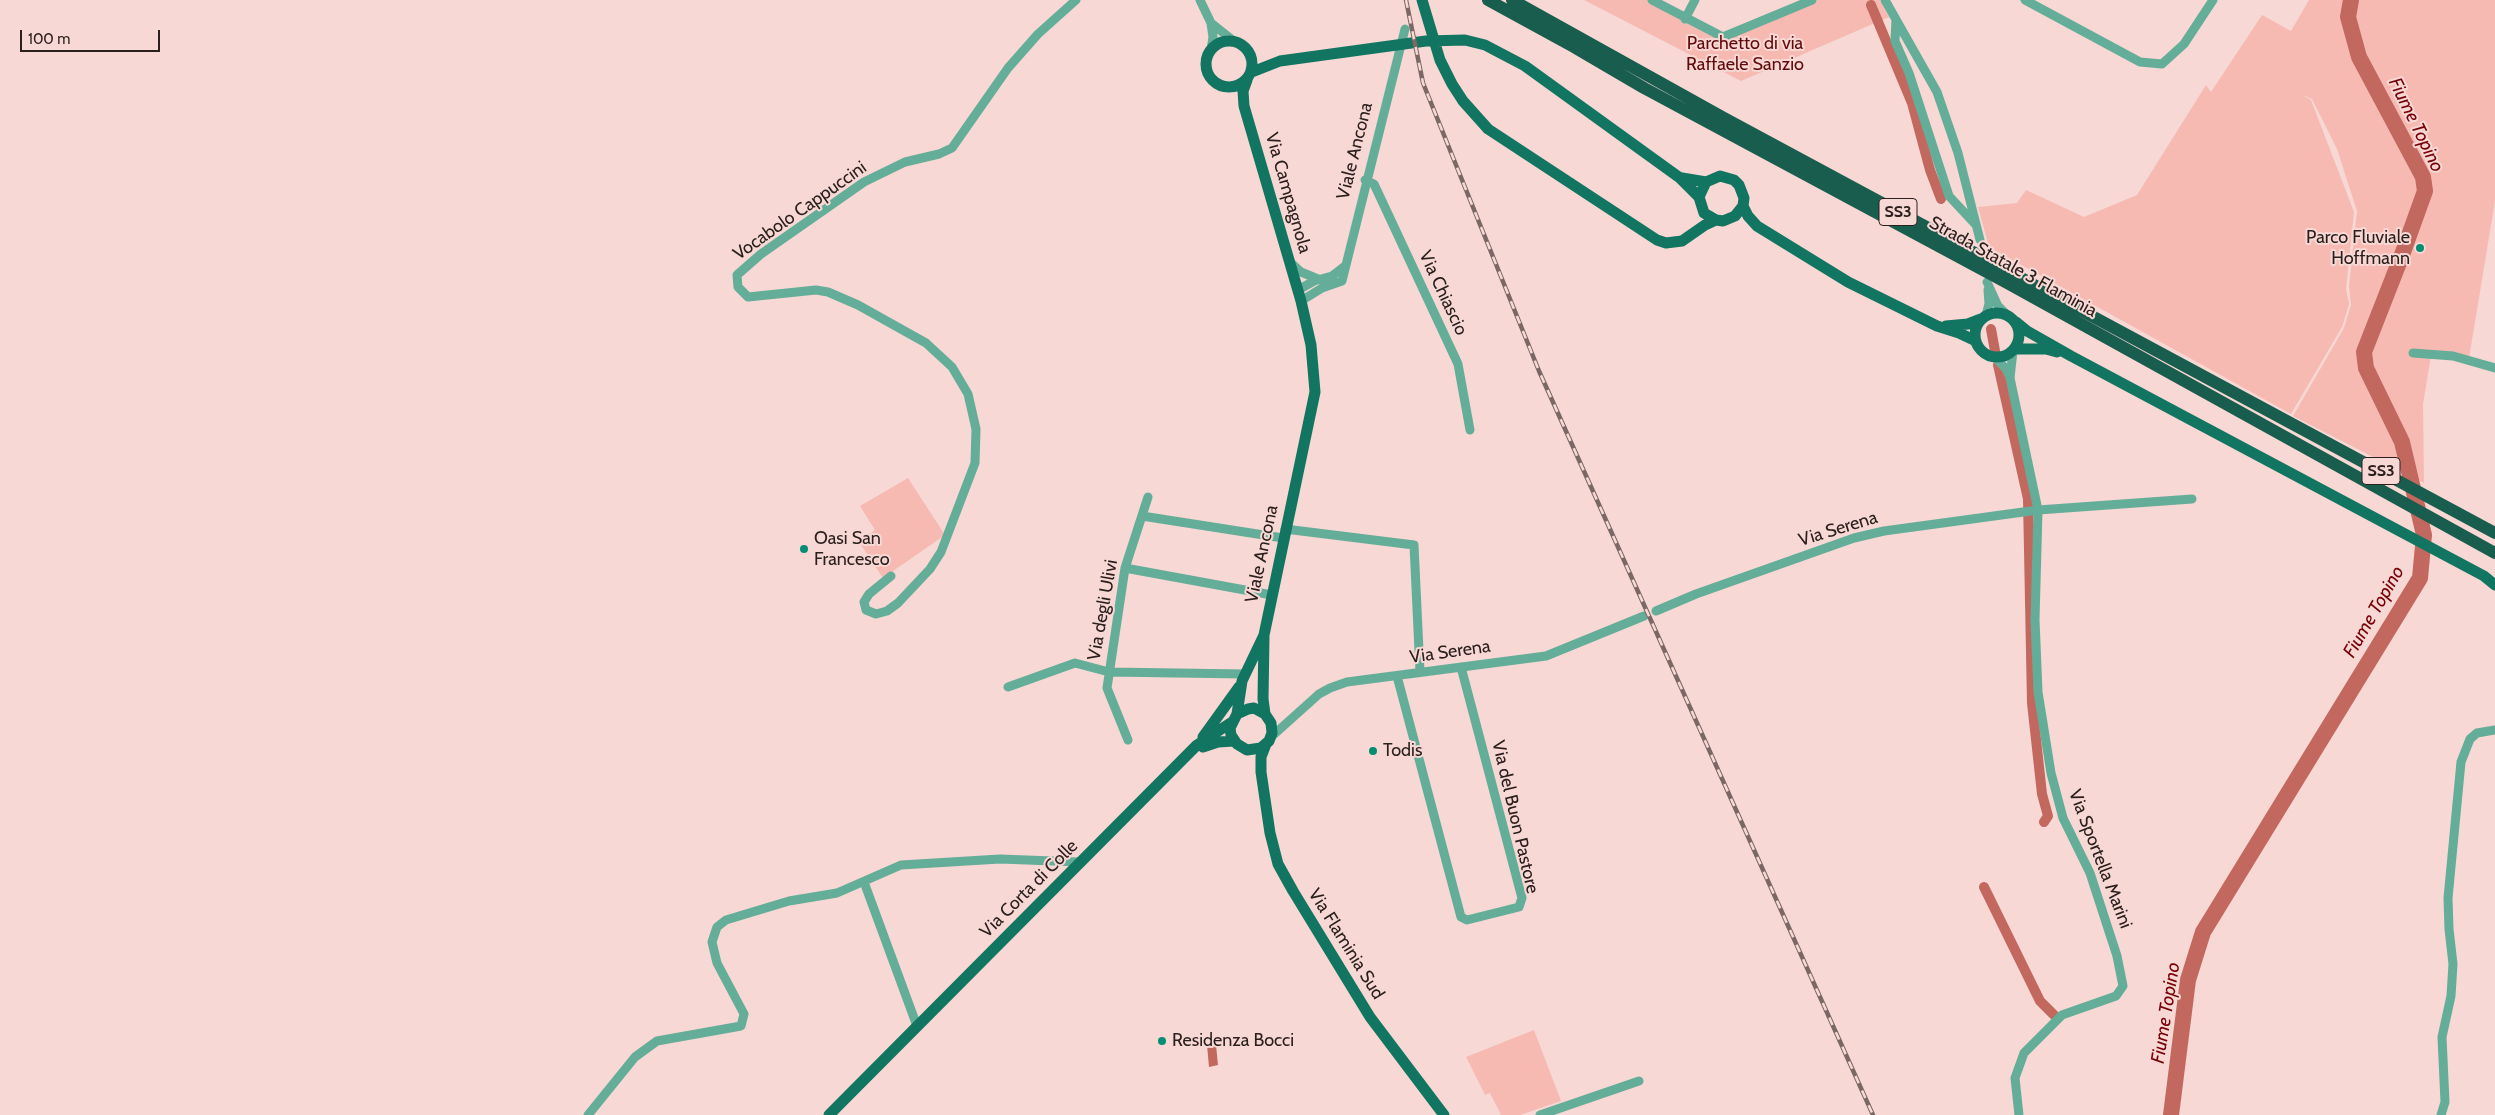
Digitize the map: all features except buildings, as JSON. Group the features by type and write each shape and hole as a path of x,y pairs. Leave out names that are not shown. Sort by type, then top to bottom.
{"highway":[{"name":"Strada Statale 3 Flaminia","path":"1488,0 1644,88 2010,284 2495,553"},
{"name":"Strada Statale 3 Flaminia","path":"1512,0 1732,123 2488,529"},
{"path":"2472,540 2495,557"}],"main road":[{"path":"1422,0 1440,60 1452,84 1463,101 1488,129 1657,240 1674,243 1682,241 1716,220"},
{"path":"1251,56 1280,61 1426,41 1465,40 1485,45 1525,66 1680,178 1700,202 1710,218 1716,220 1730,219 1757,226"},
{"path":"1211,50 1222,42 1235,42"},
{"name":"Via Campagnola","path":"1235,42 1242,45 1251,56 1249,76 1243,91 1244,106 1300,296 1310,345 1315,392"},
{"name":"Via Campagnola","path":"1211,50 1206,64 1207,71 1216,84 1230,88 1244,106"},
{"path":"1230,88 1249,76 1280,61"},
{"path":"1680,178 1693,182 1706,182 1720,176 1734,180 1743,191 1743,206 1748,216 1757,226 1848,282 1937,326 1976,341 1983,352 1995,357 2014,350 2046,350 2071,356"},
{"path":"1696,231 1700,202 1706,182"},
{"path":"1730,219 1743,206"},
{"path":"1937,326 1968,324 1993,312 2006,314 2026,331 2071,356 2484,576 2495,585"},
{"path":"1976,341 1976,329 1984,317"},
{"name":"Via Sportella Marini","path":"2014,350 2020,336 2016,322"},
{"name":"Viale Ancona","path":"1267,716 1263,699 1264,634 1315,392"},
{"name":"Viale Ancona","path":"1193,749 1226,707 1245,674 1264,634"},
{"name":"Viale Ancona","path":"1234,718 1245,674"},
{"path":"1234,742 1231,735 1234,718 1254,708 1267,716"},
{"name":"Via Flaminia Sud","path":"1267,716 1272,728 1261,757 1261,772 1273,846 1278,864 1370,1017 1444,1115"},
{"name":"Via Corta di Colle","path":"829,1115 1193,749 1234,718"},
{"path":"1247,750 1254,750 1268,741"},
{"name":"Via Corta di Colle","path":"1193,749 1218,742 1234,742"},
{"name":"Via Flaminia Sud","path":"1234,742 1247,750 1261,772"}],"street":[{"name":"Vocabolo Cappuccini","path":"891,576 870,594 864,602 866,610 876,614 887,611 898,603 930,569 941,552 975,463 976,429 968,394 952,367 926,343 858,305 828,292 816,290 748,297 738,287 737,275 762,254 864,182 905,162 939,154 952,148 1008,68 1038,34 1076,0"},
{"name":"Via Campagnola","path":"1200,0 1211,23 1213,37 1211,50"},
{"path":"1652,0 1723,37 1812,0"},
{"path":"1685,18 1695,0"},
{"path":"2025,0 2140,62 2162,64 2184,44 2213,0"},
{"path":"1885,1 1937,92 1958,153 1980,240"},
{"path":"1896,19 1895,41 1909,73 1949,196 1976,225"},
{"name":"Via Campagnola","path":"1211,23 1235,42"},
{"name":"Viale Ancona","path":"1300,296 1342,281 1405,29"},
{"name":"Via Chiascio","path":"1366,180 1374,184 1458,364 1470,430"},
{"path":"1290,262 1300,272 1319,279"},
{"path":"1300,296 1319,279 1332,276 1345,266"},
{"path":"1984,317 1989,304 1988,282 1998,306 2006,314"},
{"name":"Via Sportella Marini","path":"2014,350 2010,378 2037,510 2035,620 2038,683 2051,773 2063,818 2090,873 2117,956 2123,986 2116,996 2062,1015 2024,1053 2015,1078 2019,1115"},
{"path":"2413,353 2452,356 2495,368"},
{"path":"1995,357 2010,378"},
{"name":"Via degli Ulivi","path":"1128,740 1107,688 1125,568 1148,496"},
{"name":"Via Serena","path":"1656,611 1696,594 1854,538 1884,531 2037,510 2192,499"},
{"path":"1142,516 1284,533 1414,545 1420,672"},
{"path":"1125,568 1272,595"},
{"name":"Via Serena","path":"1268,741 1319,694 1347,682 1546,656 1644,616"},
{"name":"Via degli Ulivi","path":"1008,687 1074,663 1109,672 1245,674"},
{"path":"1245,674 1257,664 1264,669"},
{"name":"Via del Buon Pastore","path":"1397,676 1461,918 1467,920 1519,907 1522,898 1461,667"},
{"path":"1267,716 1280,721 1295,718"},
{"path":"2441,1115 2445,1102 2442,1037 2451,996 2453,964 2448,898 2461,762 2470,739 2477,733 2495,730"},
{"path":"588,1115 635,1057 657,1041 741,1026 744,1014 717,963 712,942 717,927 726,920 789,902 836,893 901,865 1000,859 1080,862"},
{"path":"864,882 917,1026"},
{"path":"1540,1115 1639,1081"}],"green space":[{"name":"Parchetto di via Raffaele Sanzio","path":"1584,0 1651,0 1722,39 1817,0 1880,0 1889,17 1741,81"},
{"path":"2309,0 2495,0 2495,201 2469,358 2432,350 2423,404 2424,483 2293,416 2344,328 2351,305 2349,286 2357,211 2337,149 2312,99 2302,95 2311,100 2354,212 2346,289 2349,304 2342,327 2291,414 1989,247 1978,207 2017,203 2026,190 2084,217 2137,195 2206,85 2211,92 2262,15 2291,31"},
{"path":"908,478 945,535 883,578 859,542 875,530 860,506"},
{"path":"1534,1030 1561,1101 1520,1115 1501,1115 1490,1093 1485,1095 1466,1057"}],"shaded area":[{"path":"1211,1042 1216,1045 1218,1065 1209,1067 1207,1045"}],"waterway":[{"name":"Fiume Topino","path":"2171,1115 2188,980 2203,932 2420,578 2424,535 2402,442 2366,368 2364,352 2425,191 2423,177 2359,57 2348,17 2351,0"},
{"path":"1871,5 1912,103 1930,170 1941,199"},
{"path":"1991,329 1995,351"},
{"path":"1998,365 2028,499 2032,703 2042,794 2048,816 2044,822"},
{"path":"1984,887 2040,1001 2054,1015"}],"railway":[{"path":"1406,0 1423,83 1539,371 1873,1115"}],"place":[{"name":"Parco Fluviale Hoffmann","path":"2420,248"},
{"name":"Oasi San Francesco","path":"804,549"},
{"name":"Todis","path":"1373,751"},
{"name":"Residenza Bocci","path":"1162,1041"}]}
